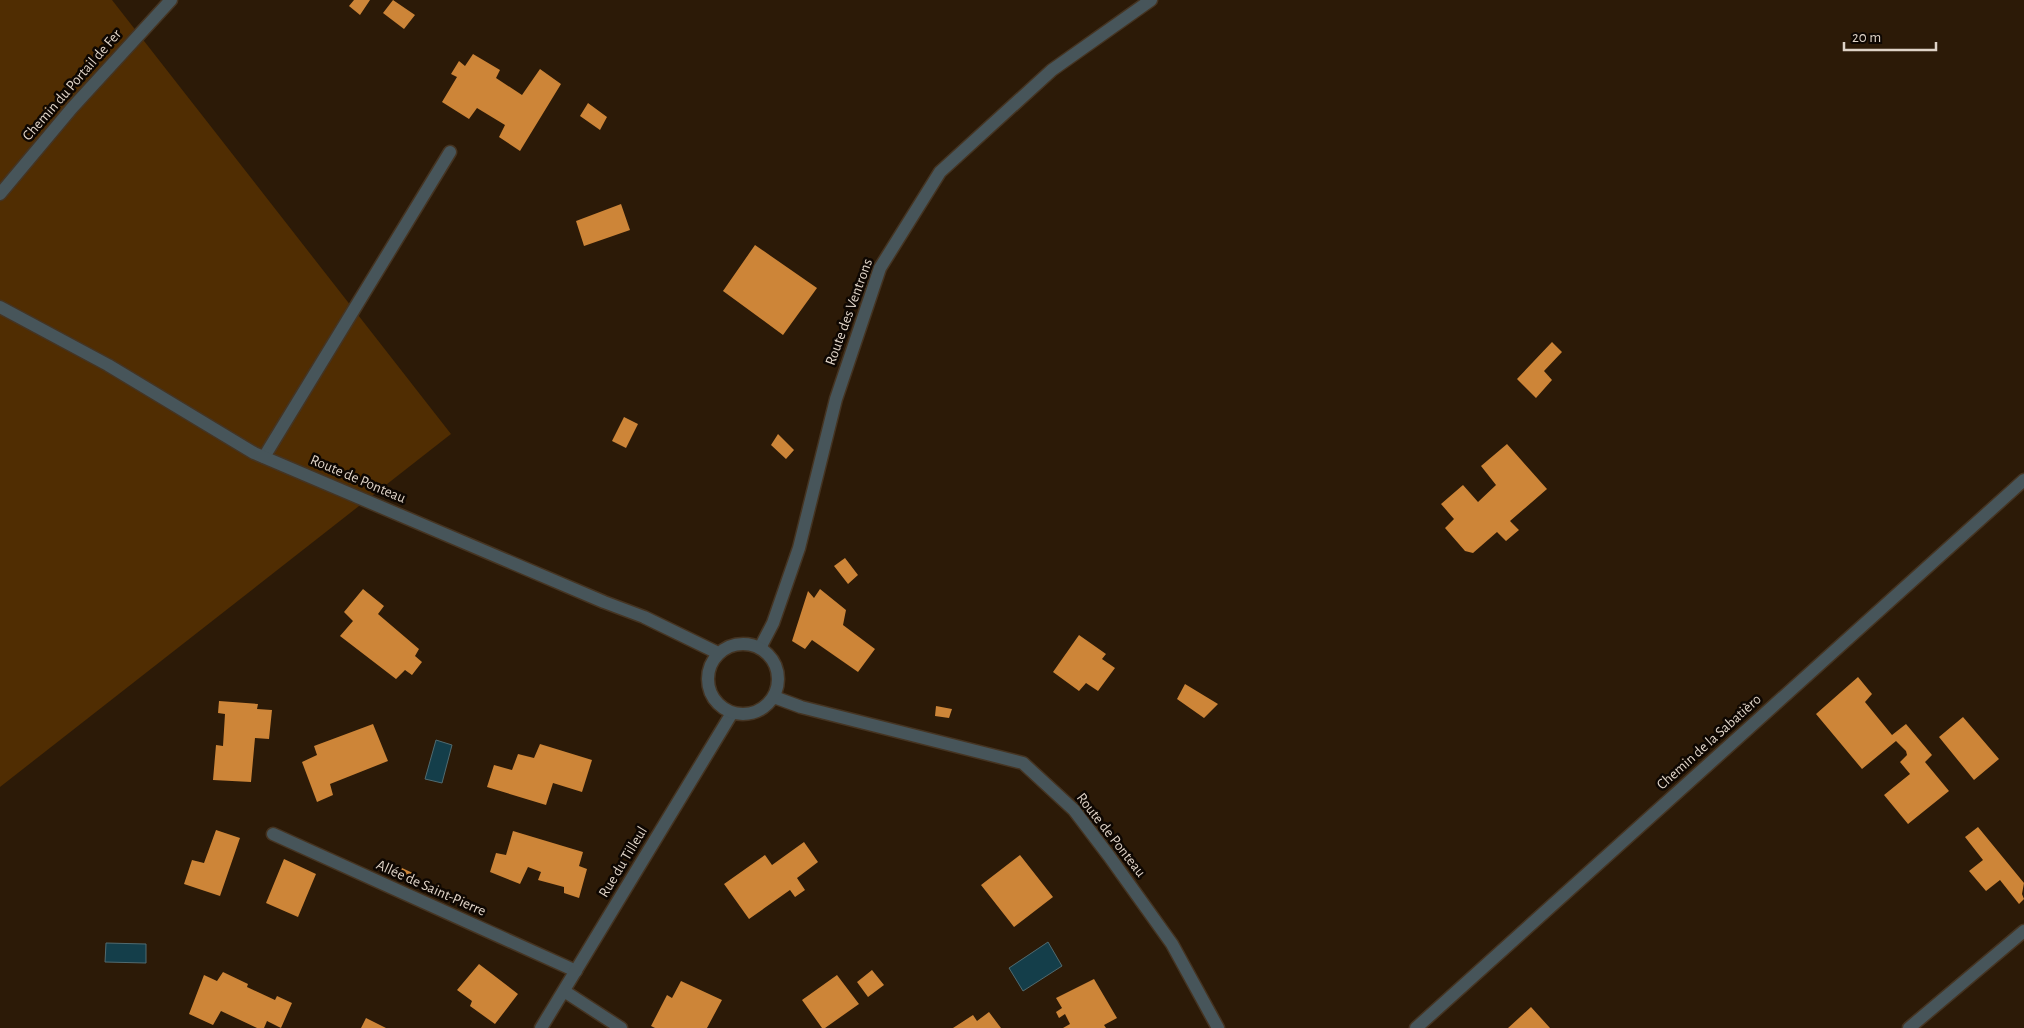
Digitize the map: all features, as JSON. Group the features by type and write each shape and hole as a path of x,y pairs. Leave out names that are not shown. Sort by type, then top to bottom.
{"street":[{"name":"Chemin du Portail de Fer","path":"0,194 72,108 170,0"},
{"name":"Route des Ventrons","path":"760,648 773,623 799,548 836,398 880,268 940,172 1052,70 1151,0"},
{"path":"264,457 450,152"},
{"name":"Route de Ponteau","path":"0,307 108,365 264,457 594,598 644,616 718,653"},
{"name":"Chemin de la Sabatièro","path":"1416,1028 2024,480"},
{"path":"742,643 760,648 767,652 776,666 779,678 777,691 770,703 762,710 748,714 732,713 717,703 709,689 708,672 718,653 728,646 742,643"},
{"name":"Route de Ponteau","path":"774,697 801,707 1023,764 1074,810 1109,856 1172,944 1218,1028"},
{"name":"Rue du Tilleul","path":"541,1028 732,713"},
{"name":"Allée de Saint-Pierre","path":"273,834 576,970"},
{"path":"1909,1028 2024,931"},
{"path":"564,991 621,1028"}],"shaded area":[{"path":"0,0 112,0 451,434 0,787"}],"water":[{"path":"436,740 452,745 442,783 425,779"},
{"path":"1048,942 1062,966 1023,991 1009,968"},
{"path":"106,943 146,944 146,963 105,962"}],"building":[{"path":"354,0 370,0 360,15 349,6"},
{"path":"393,0 415,15 404,29 383,13"},
{"path":"473,54 500,70 496,78 522,95 540,69 561,84 520,151 499,137 505,125 477,108 469,119 442,102 457,77 451,74 459,61 465,66"},
{"path":"588,103 607,117 600,130 580,116"},
{"path":"621,204 630,230 584,246 576,221"},
{"path":"755,245 817,288 783,335 723,291"},
{"path":"1552,342 1562,352 1544,371 1552,380 1536,398 1517,379"},
{"path":"624,417 638,424 626,448 612,441"},
{"path":"778,434 794,450 786,459 771,445"},
{"path":"1507,444 1547,489 1510,521 1519,530 1506,541 1497,532 1473,553 1465,551 1445,528 1454,519 1441,504 1463,485 1478,502 1496,485 1481,466"},
{"path":"845,558 858,575 848,584 834,566"},
{"path":"363,589 384,606 378,614 419,649 415,656 422,662 412,675 405,670 396,679 340,636 353,621 344,612"},
{"path":"820,589 846,610 843,625 875,649 858,672 812,640 805,649 792,641 808,591 814,598"},
{"path":"1079,635 1106,654 1102,659 1115,668 1098,691 1086,683 1079,691 1053,672"},
{"path":"1858,677 1872,694 1865,702 1892,735 1906,724 1932,755 1925,762 1949,791 1908,824 1884,795 1910,774 1900,762 1907,755 1906,751 1896,741 1862,769 1816,714"},
{"path":"1185,684 1218,704 1204,718 1177,699"},
{"path":"219,701 258,704 257,709 272,710 269,739 255,738 251,782 213,780 216,745 223,746 225,714 218,713"},
{"path":"936,706 952,709 949,718 935,716"},
{"path":"1963,717 1999,759 1974,780 1939,737"},
{"path":"373,724 388,761 330,784 333,795 317,802 302,762 317,755 314,746"},
{"path":"540,744 592,760 582,792 553,783 546,805 487,787 494,765 512,770 518,754 534,758"},
{"path":"1978,827 2024,883 2022,894 2024,899 2019,904 2000,880 1986,891 1969,871 1983,860 1965,837"},
{"path":"216,830 240,838 220,896 184,884 192,860 204,863"},
{"path":"513,831 583,852 579,866 587,869 579,898 564,893 564,887 538,880 541,872 528,867 520,884 490,872 496,853 506,855"},
{"path":"804,842 818,862 797,878 805,890 795,897 790,890 749,919 724,884 765,855 772,865"},
{"path":"1020,855 1053,897 1014,927 981,885"},
{"path":"284,859 316,874 298,917 266,903"},
{"path":"402,868 417,875 413,884 399,877"},
{"path":"479,964 518,994 495,1024 470,1006 472,1001 457,990"},
{"path":"872,970 884,985 868,997 857,982"},
{"path":"223,972 248,984 247,987 275,1000 277,996 292,1003 281,1028 267,1021 264,1028 257,1028 221,1011 213,1025 189,1014 204,975 217,981"},
{"path":"837,975 859,1004 825,1028 822,1028 802,1000"},
{"path":"1094,979 1117,1018 1104,1025 1106,1028 1063,1028 1070,1024 1065,1014 1059,1018 1056,1012 1062,1008 1056,998"},
{"path":"681,981 722,1000 707,1028 655,1028 651,1026 667,995 672,998"},
{"path":"1531,1007 1550,1028 1508,1028"},
{"path":"989,1012 1001,1028 953,1028 973,1015 977,1021"},
{"path":"366,1018 386,1028 361,1028"}]}
